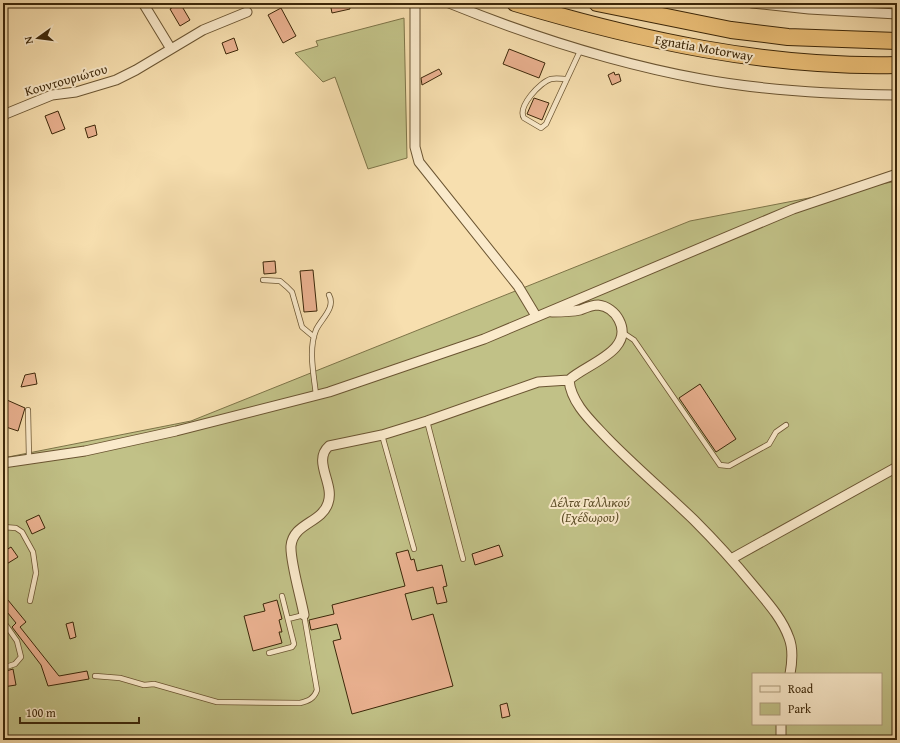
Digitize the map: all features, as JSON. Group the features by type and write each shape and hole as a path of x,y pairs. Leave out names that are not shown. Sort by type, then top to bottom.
{"highway":[{"name":"Egnatia Motorway","path":"515,3 585,24 672,44 728,54 829,63 897,65"},
{"name":"Egnatia Motorway","path":"597,3 731,30 788,36 897,41"}],"street":[{"path":"143,3 171,49"},
{"path":"415,3 414,91 416,155 419,162 432,180 518,286 536,316"},
{"path":"449,3 501,24 580,51 701,79 782,90 897,95"},
{"path":"752,3 809,9 897,14"},
{"name":"Κουντουριώτου","path":"3,115 33,101 52,95 98,86 136,70 203,30 246,12"},
{"path":"3,463 85,451 176,431 316,395 484,339 793,209 897,174"},
{"path":"304,615 291,545 297,530 321,514 328,504 330,492 322,456 324,451 329,446 336,443 382,435 427,421 538,382 569,380 583,369 610,354 617,347 622,332 620,321 613,312 604,306 596,305 568,312 547,312"},
{"path":"569,380 575,400 589,419 731,559 766,601 786,631 791,650 790,673"},
{"path":"731,559 897,467"},
{"path":"781,725 781,740"}],"lane":[{"path":"567,80 551,79 535,89 523,112 522,115 524,118 539,127 544,127 567,80 580,51"},
{"path":"263,280 280,281 292,292 302,327 314,337"},
{"path":"316,395 312,350 316,331 330,306 331,300 329,295"},
{"path":"622,332 634,340 720,465 729,466 769,444 776,432 786,425"},
{"path":"28,410 29,459"},
{"path":"427,421 463,559"},
{"path":"382,435 414,549"},
{"path":"3,527 16,528 22,532 33,552 36,573 30,601"},
{"path":"269,653 292,647 294,644 282,596"},
{"path":"95,676 120,678 144,685 154,684 217,702 306,702 315,695 317,690 304,615 288,619"},
{"path":"3,621 17,641 21,657 15,664 3,668"}],"green space":[{"path":"404,18 407,158 368,169 335,77 323,82 295,53 318,46 316,41"},
{"name":"Δέλτα Γαλλικού (Εχέδωρου)","path":"897,181 897,740 3,740 3,458 191,421 690,221"}],"building":[{"path":"180,3 190,20 180,26 170,9"},
{"path":"330,3 349,3 350,9 332,13"},
{"path":"281,8 296,36 283,43 268,15"},
{"path":"234,38 238,50 226,54 222,43"},
{"path":"509,49 545,63 539,78 503,64"},
{"path":"439,69 442,74 422,85 421,78"},
{"path":"614,72 615,75 619,74 621,81 612,85 608,75"},
{"path":"534,98 549,103 542,120 527,114"},
{"path":"58,111 65,129 52,134 45,116"},
{"path":"95,125 97,135 88,138 85,128"},
{"path":"275,261 276,273 264,274 263,262"},
{"path":"313,270 317,311 304,312 300,271"},
{"path":"35,373 37,384 21,387 25,375"},
{"path":"700,384 736,439 716,452 679,398"},
{"path":"7,400 25,408 18,431 3,426 3,412"},
{"path":"39,515 45,528 32,534 26,521"},
{"path":"499,545 503,556 475,565 472,554"},
{"path":"11,547 18,557 5,565 3,562 3,552"},
{"path":"408,550 411,560 414,559 417,571 442,565 447,586 443,587 447,602 437,604 433,587 405,594 412,620 433,614 453,686 352,714 333,641 341,639 337,624 311,630 309,620 334,614 332,605 405,586 396,553"},
{"path":"3,594 26,622 20,627 59,676 87,671 89,679 48,686 41,665 12,627 16,623 3,607"},
{"path":"277,600 282,619 279,620 282,632 279,632 282,643 253,651 244,616 265,611 263,604"},
{"path":"73,622 76,637 70,639 66,624"},
{"path":"13,669 16,685 3,687 3,672"},
{"path":"507,703 510,716 502,718 500,705"}]}
